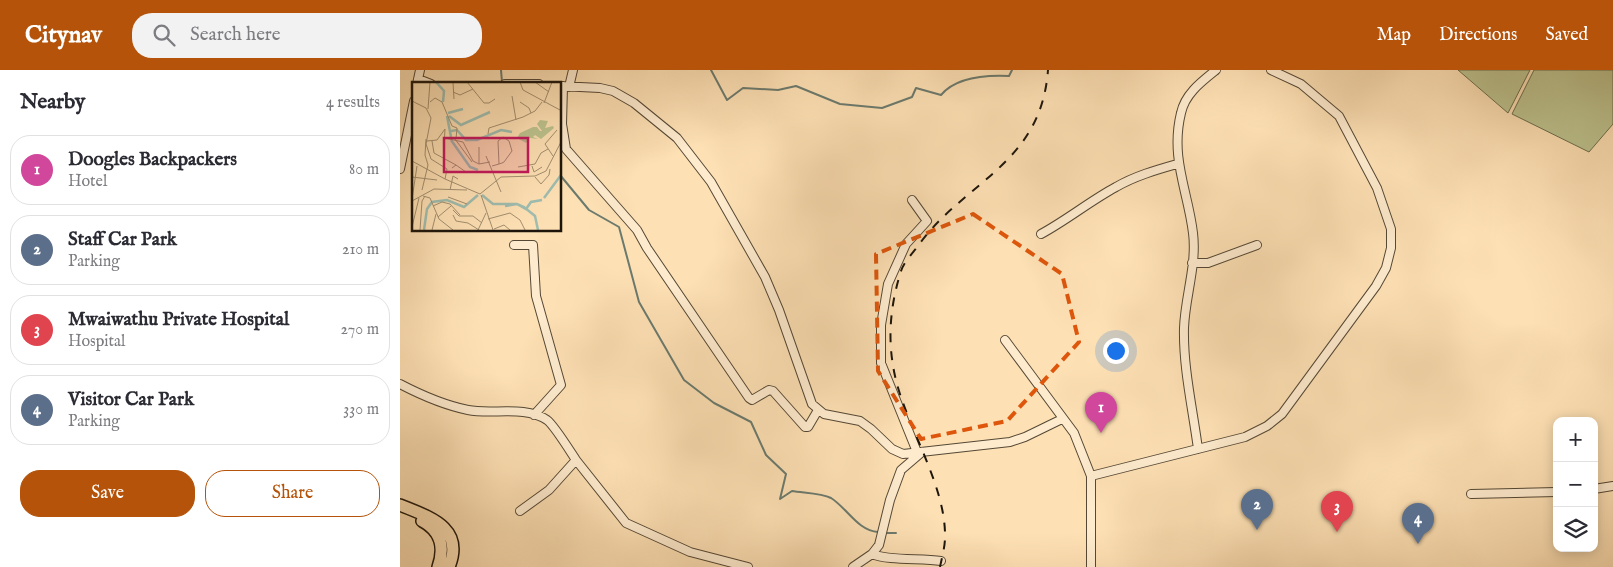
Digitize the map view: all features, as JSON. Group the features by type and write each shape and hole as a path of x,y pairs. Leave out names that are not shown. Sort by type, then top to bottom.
{"highway":[{"path":"400,505 430,517 446,529 452,543 453,553 449,567"},
{"path":"400,511 424,522 436,532 442,544 438,567"}],"street":[{"path":"418,81 420,70"},
{"path":"572,70 564,86 562,124 566,149 637,230 646,248 749,398 752,400 769,390 773,391 805,427 808,427 818,410"},
{"path":"1198,449 1184,331 1185,302 1192,263 1193,234 1177,164 1178,138 1184,102 1194,88 1216,70"},
{"path":"1091,476 1245,437 1267,426 1282,414 1376,286 1386,268 1391,248 1391,230 1377,188 1339,116 1301,84 1271,70"},
{"path":"564,86 600,88 625,97 677,138 694,157 711,182 765,277 779,310 806,393 818,410 860,421 897,452 919,452 1010,442 1062,419"},
{"path":"400,169 412,111"},
{"path":"1041,234 1068,220 1116,187 1133,178 1177,164"},
{"path":"912,200 927,221 906,244 888,284 881,325 881,362 919,452"},
{"path":"514,245 533,245 536,296 561,385 534,415"},
{"path":"1192,263 1208,264 1257,245"},
{"path":"1005,340 1074,433 1091,476 1091,567"},
{"path":"400,384 426,397 469,410 518,412 534,415 548,421 626,523 690,552 748,567"},
{"path":"853,567 872,554 879,545 890,500 901,470 919,452"},
{"path":"520,511 549,490 576,460"},
{"path":"1598,488 1613,486"},
{"path":"1470,494 1553,492"},
{"path":"872,554 885,558 915,558 941,561"}],"highlighted area":[{"path":"973,214 1062,274 1079,342 1007,421 921,439 878,371 876,254"}],"green space":[{"path":"1458,70 1530,70 1508,113"},
{"path":"1534,70 1613,70 1613,124 1589,152 1512,114"}],"waterway":[{"path":"501,70 502,82"},
{"path":"711,70 727,100 743,88 778,90 796,86 840,104 882,108 912,97 916,88 941,95 947,89 963,81 972,78 1009,76 1012,70"},
{"path":"561,176 589,210 619,227 639,302 684,380 714,403 751,422 766,455 786,474 780,499 792,491 827,496 837,502 864,528 878,532"},
{"path":"883,533 896,533"}],"railway":[{"path":"940,567 945,537 944,517 933,476 900,395 895,376 890,336 894,297 902,268 918,246 957,204 998,169 1016,150 1031,128 1042,102 1048,70"}],"place":[{"name":"Doogles Backpackers","path":"1101,433"},
{"name":"Staff Car Park","path":"1257,530"},
{"name":"Mwaiwathu Private Hospital","path":"1337,532"},
{"name":"Visitor Car Park","path":"1418,544"}]}
